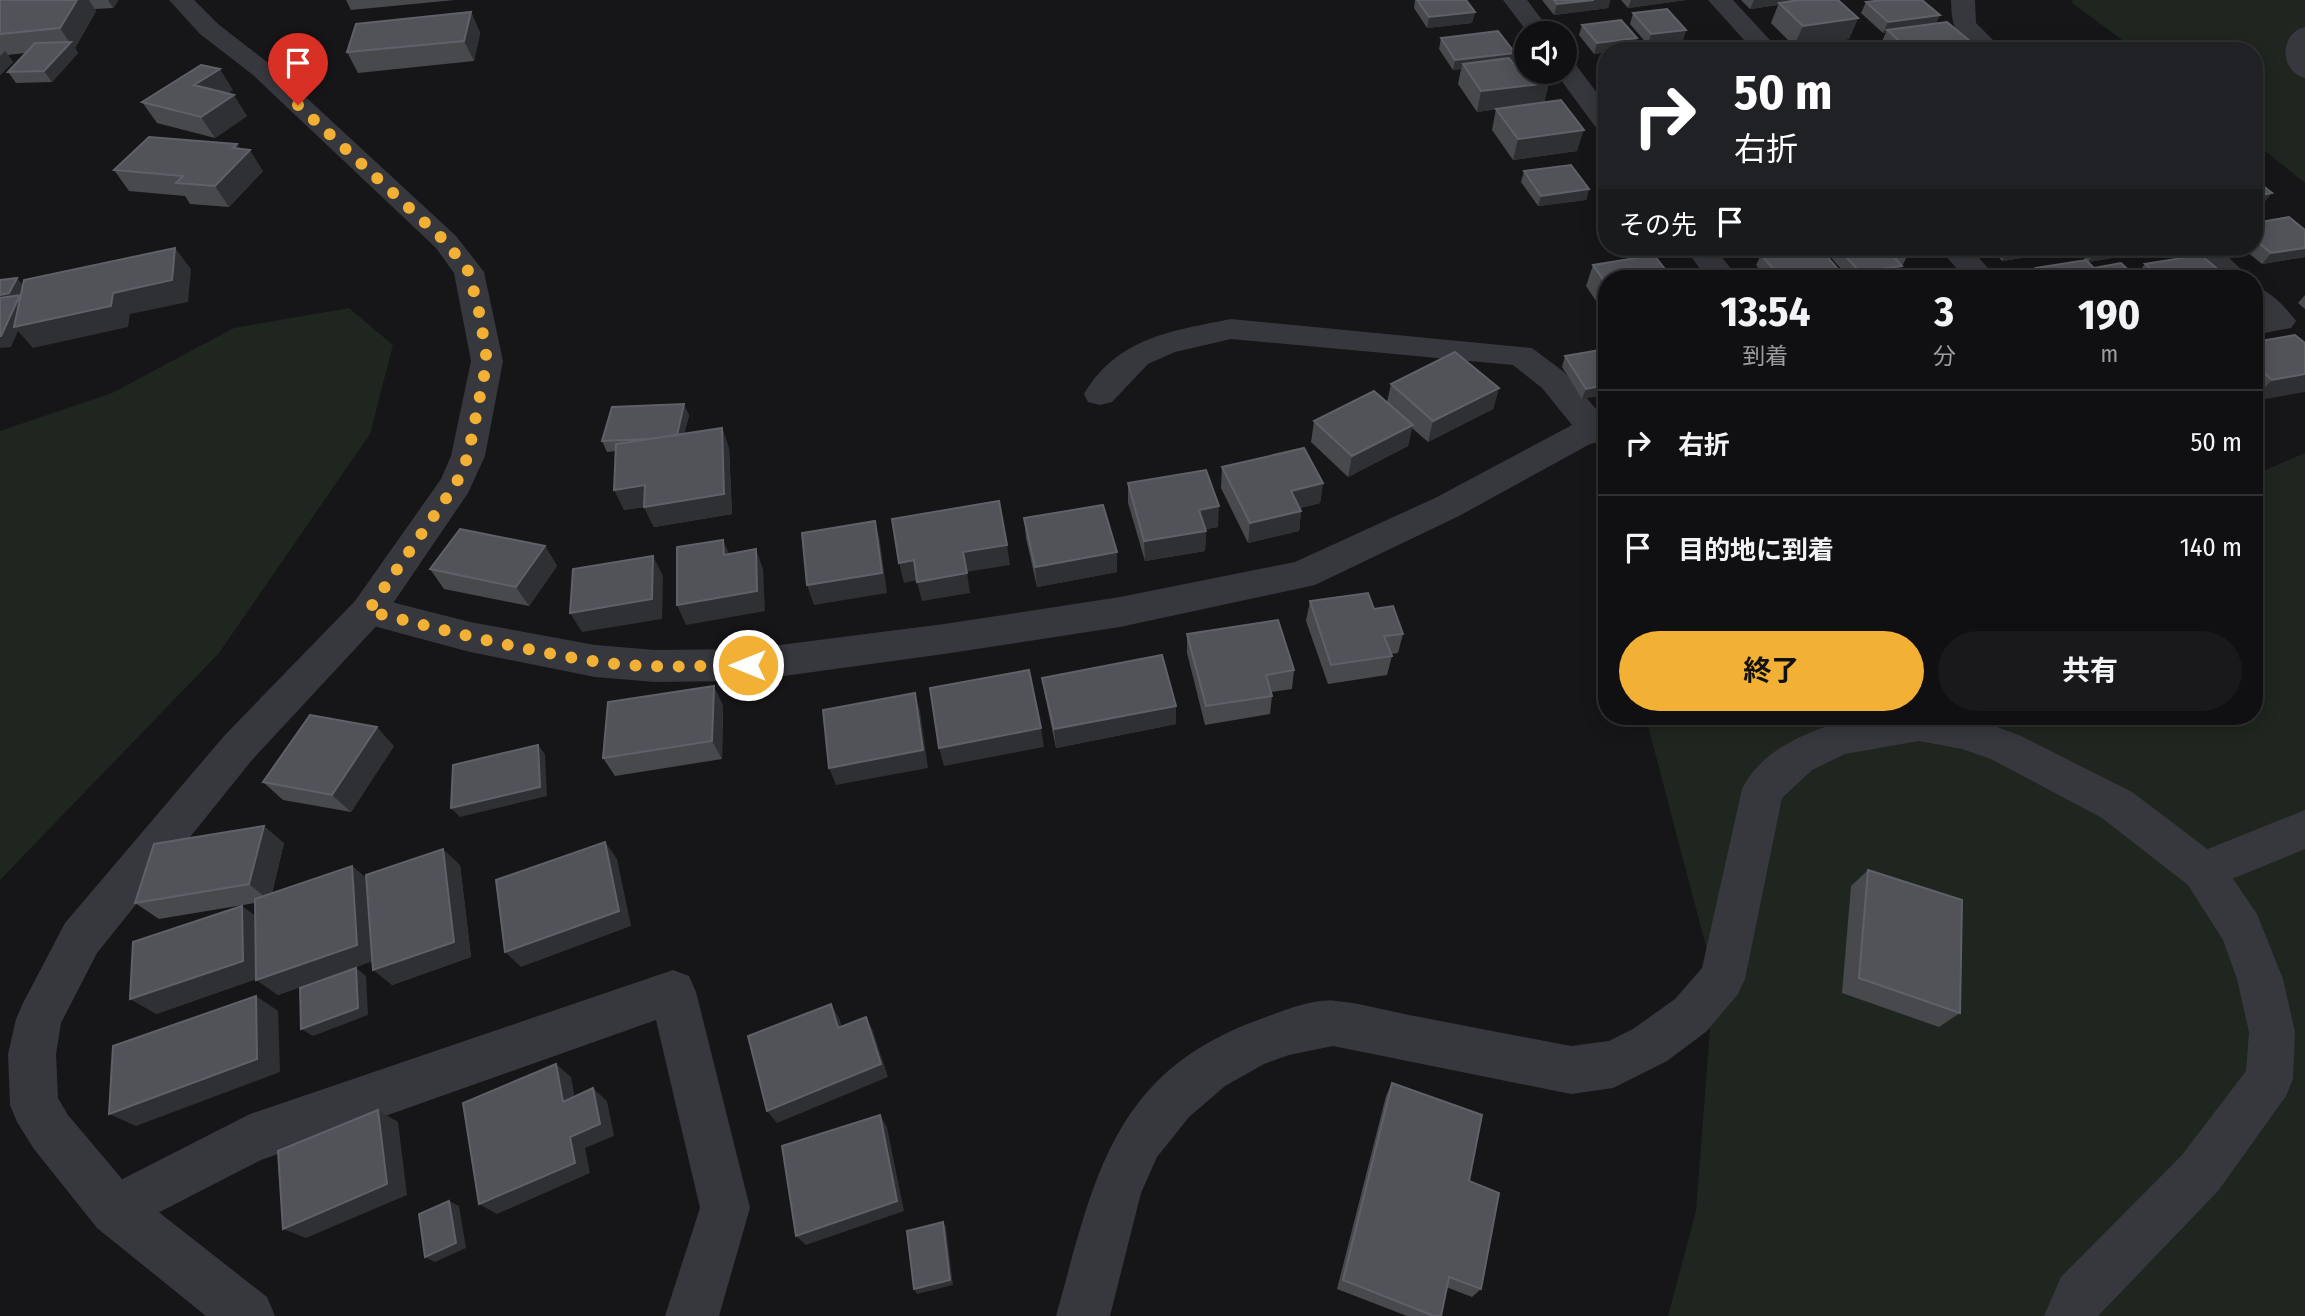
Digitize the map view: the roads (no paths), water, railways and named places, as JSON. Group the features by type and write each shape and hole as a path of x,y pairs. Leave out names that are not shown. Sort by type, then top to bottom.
{"street":[{"path":"181,0 209,29 262,70 436,232 469,272 487,361 468,456 456,484 368,611 238,748 81,938 39,1019 32,1054 34,1105 51,1132 115,1210 248,1316"},
{"path":"1515,0 1531,21"},
{"path":"1720,0 1760,42"},
{"path":"1963,0 1964,25 1982,42"},
{"path":"2305,34 2298,43 2298,62 2305,70"},
{"path":"1577,83 1598,111"},
{"path":"1706,256 1717,270"},
{"path":"1961,256 1975,270"},
{"path":"2211,256 2226,270"},
{"path":"2263,305 2280,321 2263,324"},
{"path":"1100,394 1137,356 1166,343 1231,329 1521,355 1553,380 1598,426"},
{"path":"368,611 470,637 570,656 655,666 748,665 958,637 1120,612 1302,575 1447,507 1580,434 1598,430"},
{"path":"1083,1316 1117,1189 1140,1140 1172,1100 1209,1069 1251,1046 1289,1032 1334,1023 1571,1070 1613,1064 1650,1045 1691,1015 1722,979 1763,789 1798,758 1838,738 1913,725"},
{"path":"1925,725 1964,732 2005,747 2117,805 2203,871 2241,929 2260,979 2272,1032 2269,1079 2200,1173 2080,1296 2071,1316"},
{"path":"2203,871 2305,829"},
{"path":"115,1210 250,1139 673,992 725,1208 692,1316"}]}
